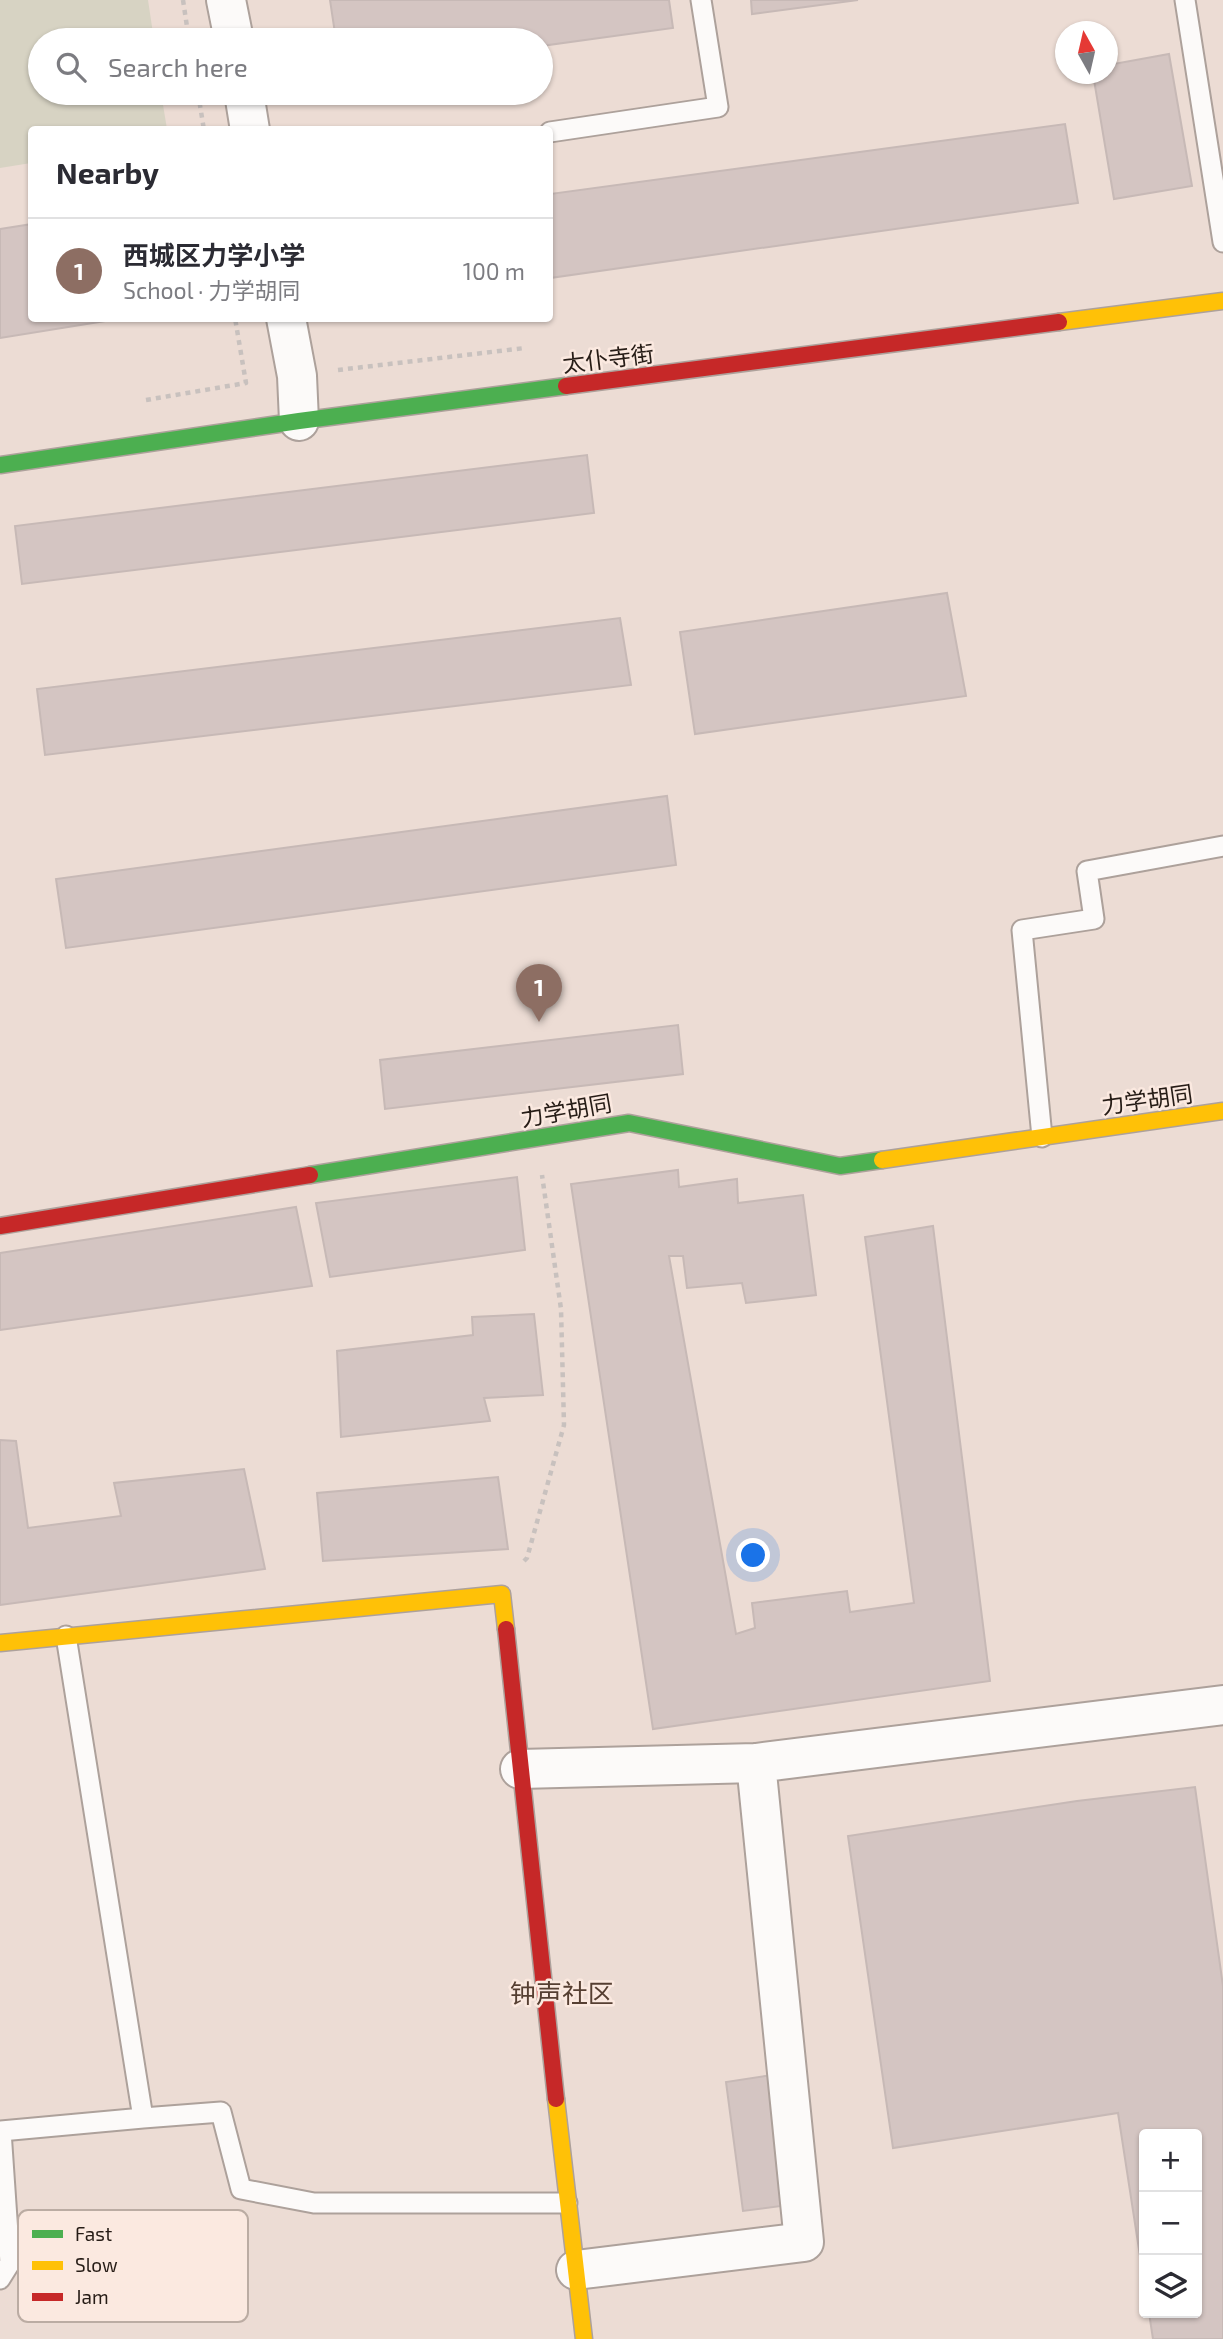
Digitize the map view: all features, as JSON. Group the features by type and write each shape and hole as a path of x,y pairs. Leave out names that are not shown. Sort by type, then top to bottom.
{"street":[{"path":"226,0 232,28"},
{"path":"245,105 249,126"},
{"name":"太仆寺街","path":"0,466 299,421 1223,301"},
{"path":"287,322 297,376 299,421"},
{"name":"力学胡同","path":"0,1226 629,1123 840,1166 1223,1111"},
{"path":"0,1643 502,1594 584,2339"},
{"path":"520,1769 756,1763 1223,1705"},
{"path":"576,2270 804,2242 756,1763"}],"lane":[{"path":"553,132 718,107 701,0"},
{"path":"1185,0 1223,242"},
{"path":"1042,1137 1022,930 1094,919 1087,871 1223,846"},
{"path":"66,1636 143,2118"},
{"path":"0,2279 10,2263 1,2131 221,2112 241,2189 314,2203 567,2203"}],"path":[{"path":"183,0 187,28"},
{"path":"200,105 203,126"},
{"path":"236,322 246,383"},
{"path":"519,1565 527,1558 564,1425 561,1309 541,1167"}],"shaded area":[{"path":"0,0 148,0 152,28 28,28 28,105 163,105 166,126 28,126 28,163 0,168"}],"building":[{"path":"330,0 669,0 673,28 553,44 553,28 334,28"},
{"path":"751,0 858,0 752,14"},
{"path":"1169,54 1192,186 1114,199 1095,84 1118,84 1118,63"},
{"path":"1065,124 1078,203 553,278 553,194"},
{"path":"28,225 28,322 99,322 0,338 0,229"},
{"path":"587,455 594,513 22,584 15,526"},
{"path":"947,593 966,696 695,734 680,632"},
{"path":"620,618 631,685 45,755 37,689"},
{"path":"667,796 676,865 66,948 56,879"},
{"path":"678,1025 683,1074 385,1109 380,1060"},
{"path":"678,1170 679,1187 737,1179 738,1203 803,1195 816,1295 746,1303 742,1283 687,1288 683,1256 669,1256 736,1634 755,1628 752,1603 847,1591 850,1612 914,1603 865,1237 933,1226 990,1681 653,1729 571,1184"},
{"path":"517,1177 525,1250 330,1277 316,1203"},
{"path":"296,1207 312,1286 0,1330 0,1253"},
{"path":"534,1314 543,1395 484,1398 490,1421 341,1437 337,1351 473,1335 472,1317"},
{"path":"0,1440 16,1441 28,1528 121,1516 114,1483 244,1469 265,1569 0,1605"},
{"path":"498,1477 508,1549 323,1561 317,1493"},
{"path":"1195,1787 1223,1986 1223,2339 1153,2339 1150,2318 1202,2318 1202,2129 1139,2129 1139,2250 1118,2113 893,2148 848,1836 1077,1801"},
{"path":"772,2075 789,2205 743,2211 726,2082"}],"traffic: fast":[{"path":"0,465 299,421 566,386"},
{"path":"310,1175 629,1123 840,1166 882,1160"}],"traffic: slow":[{"path":"1059,322 1223,301"},
{"path":"882,1160 1223,1111"},
{"path":"0,1643 502,1594 506,1629"},
{"path":"556,2099 584,2339"}],"traffic: jam":[{"path":"566,386 1059,322"},
{"path":"0,1226 310,1175"},
{"path":"506,1629 556,2099"}],"place":[{"name":"西城区力学小学","path":"539,1022"}],"district":[{"name":"钟声社区","path":"562,1992"}]}
